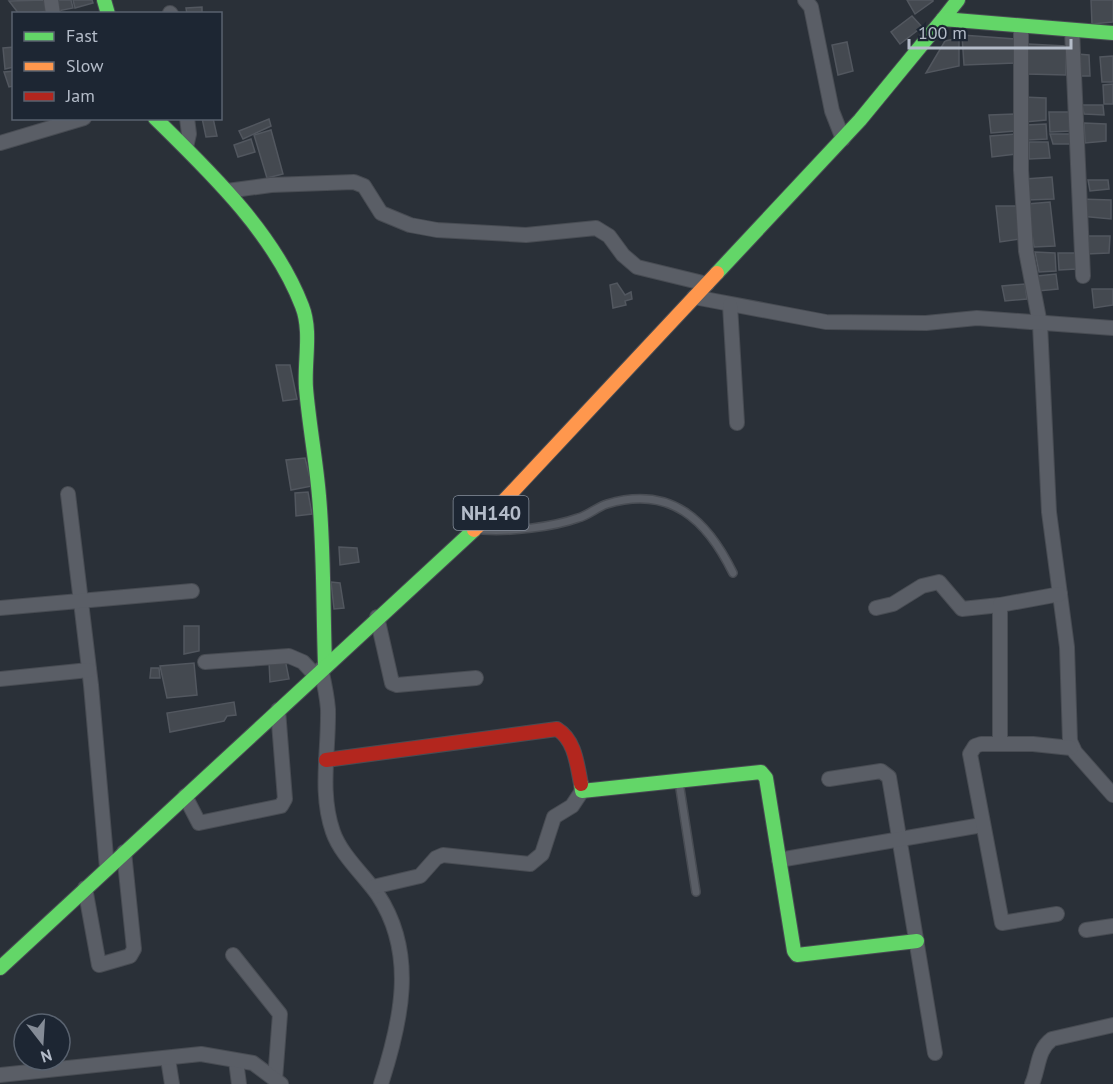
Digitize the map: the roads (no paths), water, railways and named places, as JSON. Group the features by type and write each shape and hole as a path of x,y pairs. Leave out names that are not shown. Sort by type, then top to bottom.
{"main road":[{"path":"943,19 958,0"},
{"path":"943,19 1113,33"},
{"name":"NH140","path":"0,968 320,669 499,506 843,138 943,19"},
{"path":"157,120 227,191 284,270 305,314 306,387 320,507 320,669"},
{"path":"326,760 557,729 567,735 582,791 761,772 766,778 794,951 797,955 917,941"}],"street":[{"path":"808,1 812,7 832,111 843,138"},
{"path":"1021,26 1022,184 1026,251 1040,324 1049,512 1068,657 1071,748 1113,795"},
{"path":"1072,30 1083,276"},
{"path":"0,142 73,120"},
{"path":"186,147 189,138 187,120"},
{"path":"227,191 272,185 354,182 364,186 381,213 410,225 447,231 526,236 596,228 609,236 623,255 637,267 707,284"},
{"path":"694,297 839,323 926,323 977,318 1113,328"},
{"path":"730,304 737,423"},
{"path":"68,494 89,670 107,868"},
{"path":"876,608 893,604 931,582 944,586 963,609 1060,594"},
{"path":"0,608 192,591"},
{"path":"1000,605 1000,743"},
{"path":"377,617 393,683 397,685 476,678"},
{"path":"206,662 289,656 320,669 328,708 324,791 333,832 373,887 392,922 401,957 403,987 397,1033 381,1084"},
{"path":"0,679 89,670"},
{"path":"185,796 196,821 203,824 281,806 285,799 278,710"},
{"path":"1057,914 1002,923 970,754 975,746 1000,743 1071,748"},
{"path":"829,779 886,772 900,839 935,1053"},
{"path":"373,887 420,876 436,858 443,855 530,864 542,854 554,817 572,806 582,791"},
{"path":"779,860 982,825"},
{"path":"86,888 97,962 102,966 130,956 134,949 124,852"},
{"path":"1086,930 1113,926"},
{"path":"234,955 280,1014 278,1082"},
{"path":"1032,1084 1039,1056 1046,1043 1052,1039 1113,1024"},
{"path":"72,1070 201,1054 253,1064 278,1082"},
{"path":"168,1059 172,1084"},
{"path":"236,1061 239,1084"},
{"path":"0,1075 41,1072"}],"lane":[{"path":"476,527 504,531 577,519 608,504 629,500 666,503 694,516 709,530 733,573"},
{"path":"679,780 696,892"}]}
